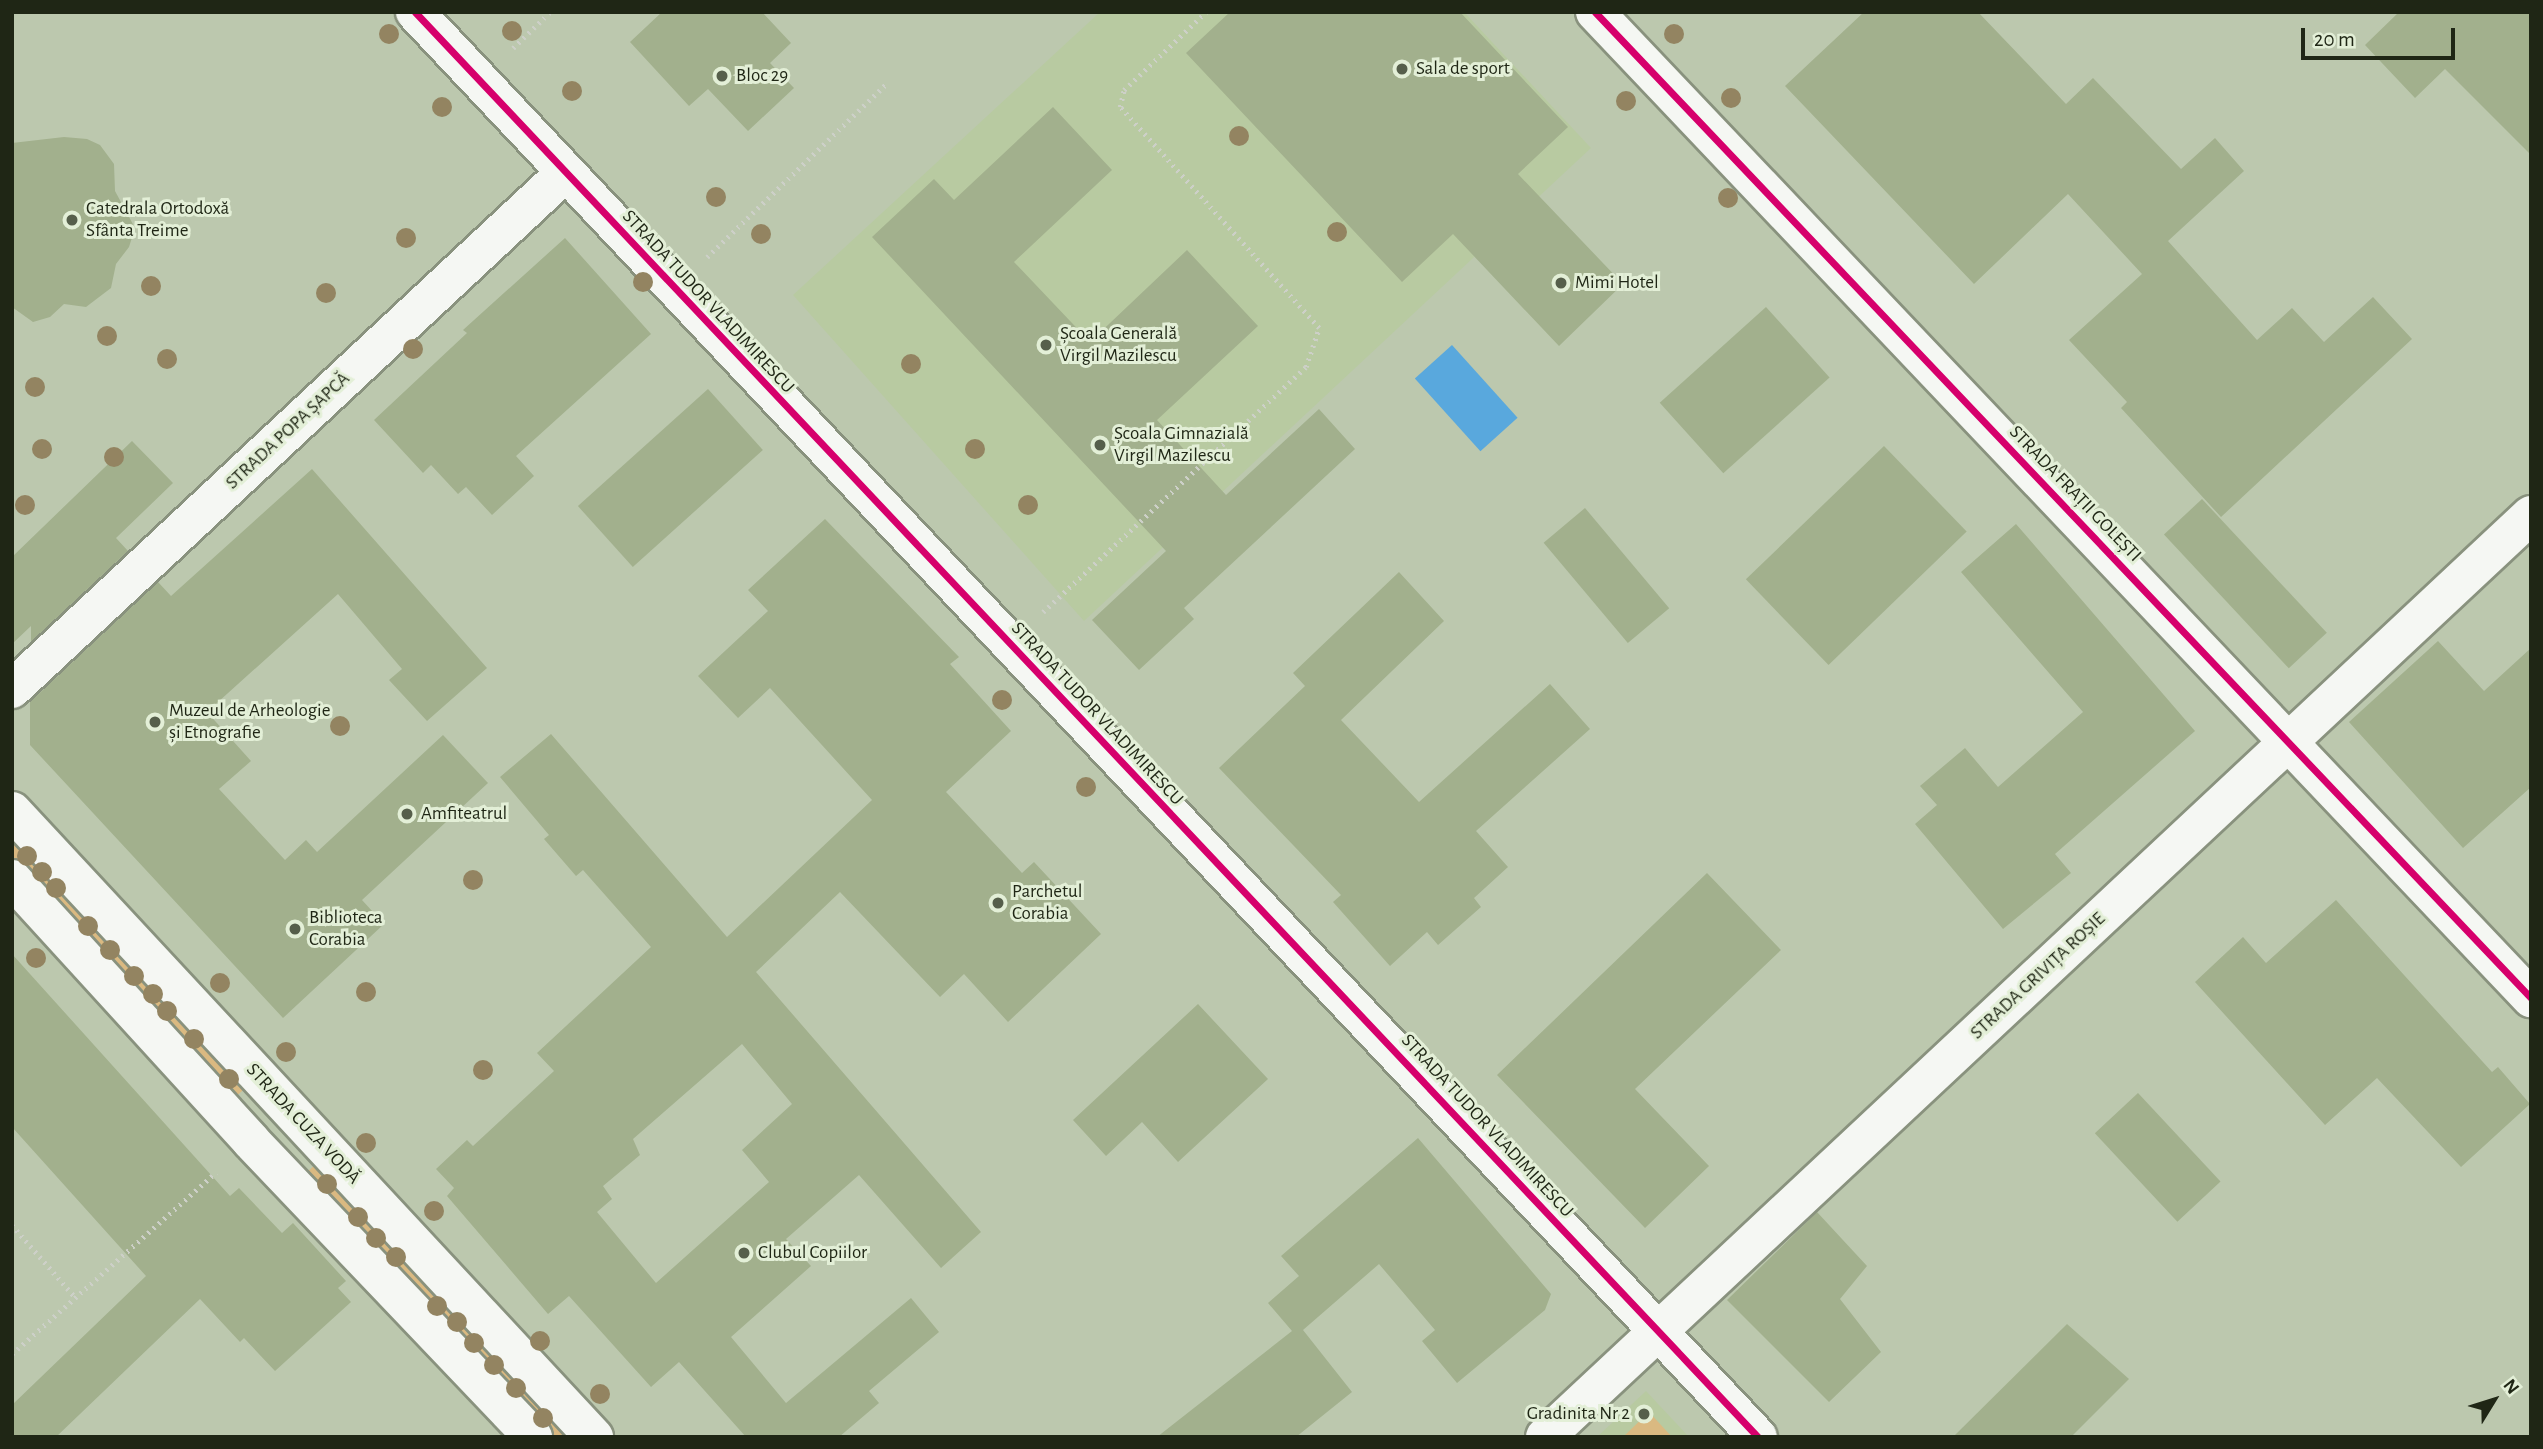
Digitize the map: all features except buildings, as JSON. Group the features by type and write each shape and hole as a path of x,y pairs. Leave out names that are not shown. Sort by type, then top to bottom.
{"street":[{"name":"STRADA TUDOR VLADIMIRESCU","path":"415,12 1758,1437"},
{"name":"STRADA FRAȚII GOLEȘTI","path":"1595,12 2531,998"},
{"name":"STRADA POPA ȘAPCĂ","path":"12,688 565,173"},
{"name":"STRADA GRIVIȚA ROȘIE","path":"1545,1437 2531,515"},
{"name":"STRADA CUZA VODĂ","path":"12,811 594,1437"},
{"path":"12,879 251,1141 533,1437"}],"path":[{"path":"1010,644 1306,367 1319,328 1120,107 1124,90 1206,12"},
{"path":"674,289 885,85"},
{"path":"12,1354 251,1141"},
{"path":"12,1225 75,1297"}],"shaded area":[{"name":"Școala Gimnazială Virgil Mazilescu","path":"1100,12 1464,12 1591,148 1084,621 793,295"},
{"path":"12,831 249,1085 232,1100 12,865"},
{"path":"317,1163 573,1437 549,1437 305,1175"},
{"name":"Gradinita Nr 2","path":"1646,1391 1689,1437 1597,1437"},
{"path":"1649,1412 1672,1437 1623,1437"}],"water":[{"path":"1452,345 1518,418 1480,451 1415,378"}],"cycle path":[{"path":"415,12 1758,1437"},
{"path":"1595,12 2531,998"}],"place":[{"name":"Sala de sport","path":"1402,69"},
{"name":"Bloc 29","path":"722,76"},
{"name":"Catedrala Ortodoxă Sfânta Treime","path":"72,220"},
{"name":"Mimi Hotel","path":"1561,283"},
{"name":"Școala Generală Virgil Mazilescu","path":"1046,345"},
{"name":"Școala Gimnazială Virgil Mazilescu","path":"1100,445"},
{"name":"Muzeul de Arheologie și Etnografie","path":"155,722"},
{"name":"Amfiteatrul","path":"407,814"},
{"name":"Parchetul Corabia","path":"998,903"},
{"name":"Biblioteca Corabia","path":"295,929"},
{"name":"Clubul Copiilor","path":"744,1253"},
{"name":"Gradinita Nr 2","path":"1644,1414"}]}
